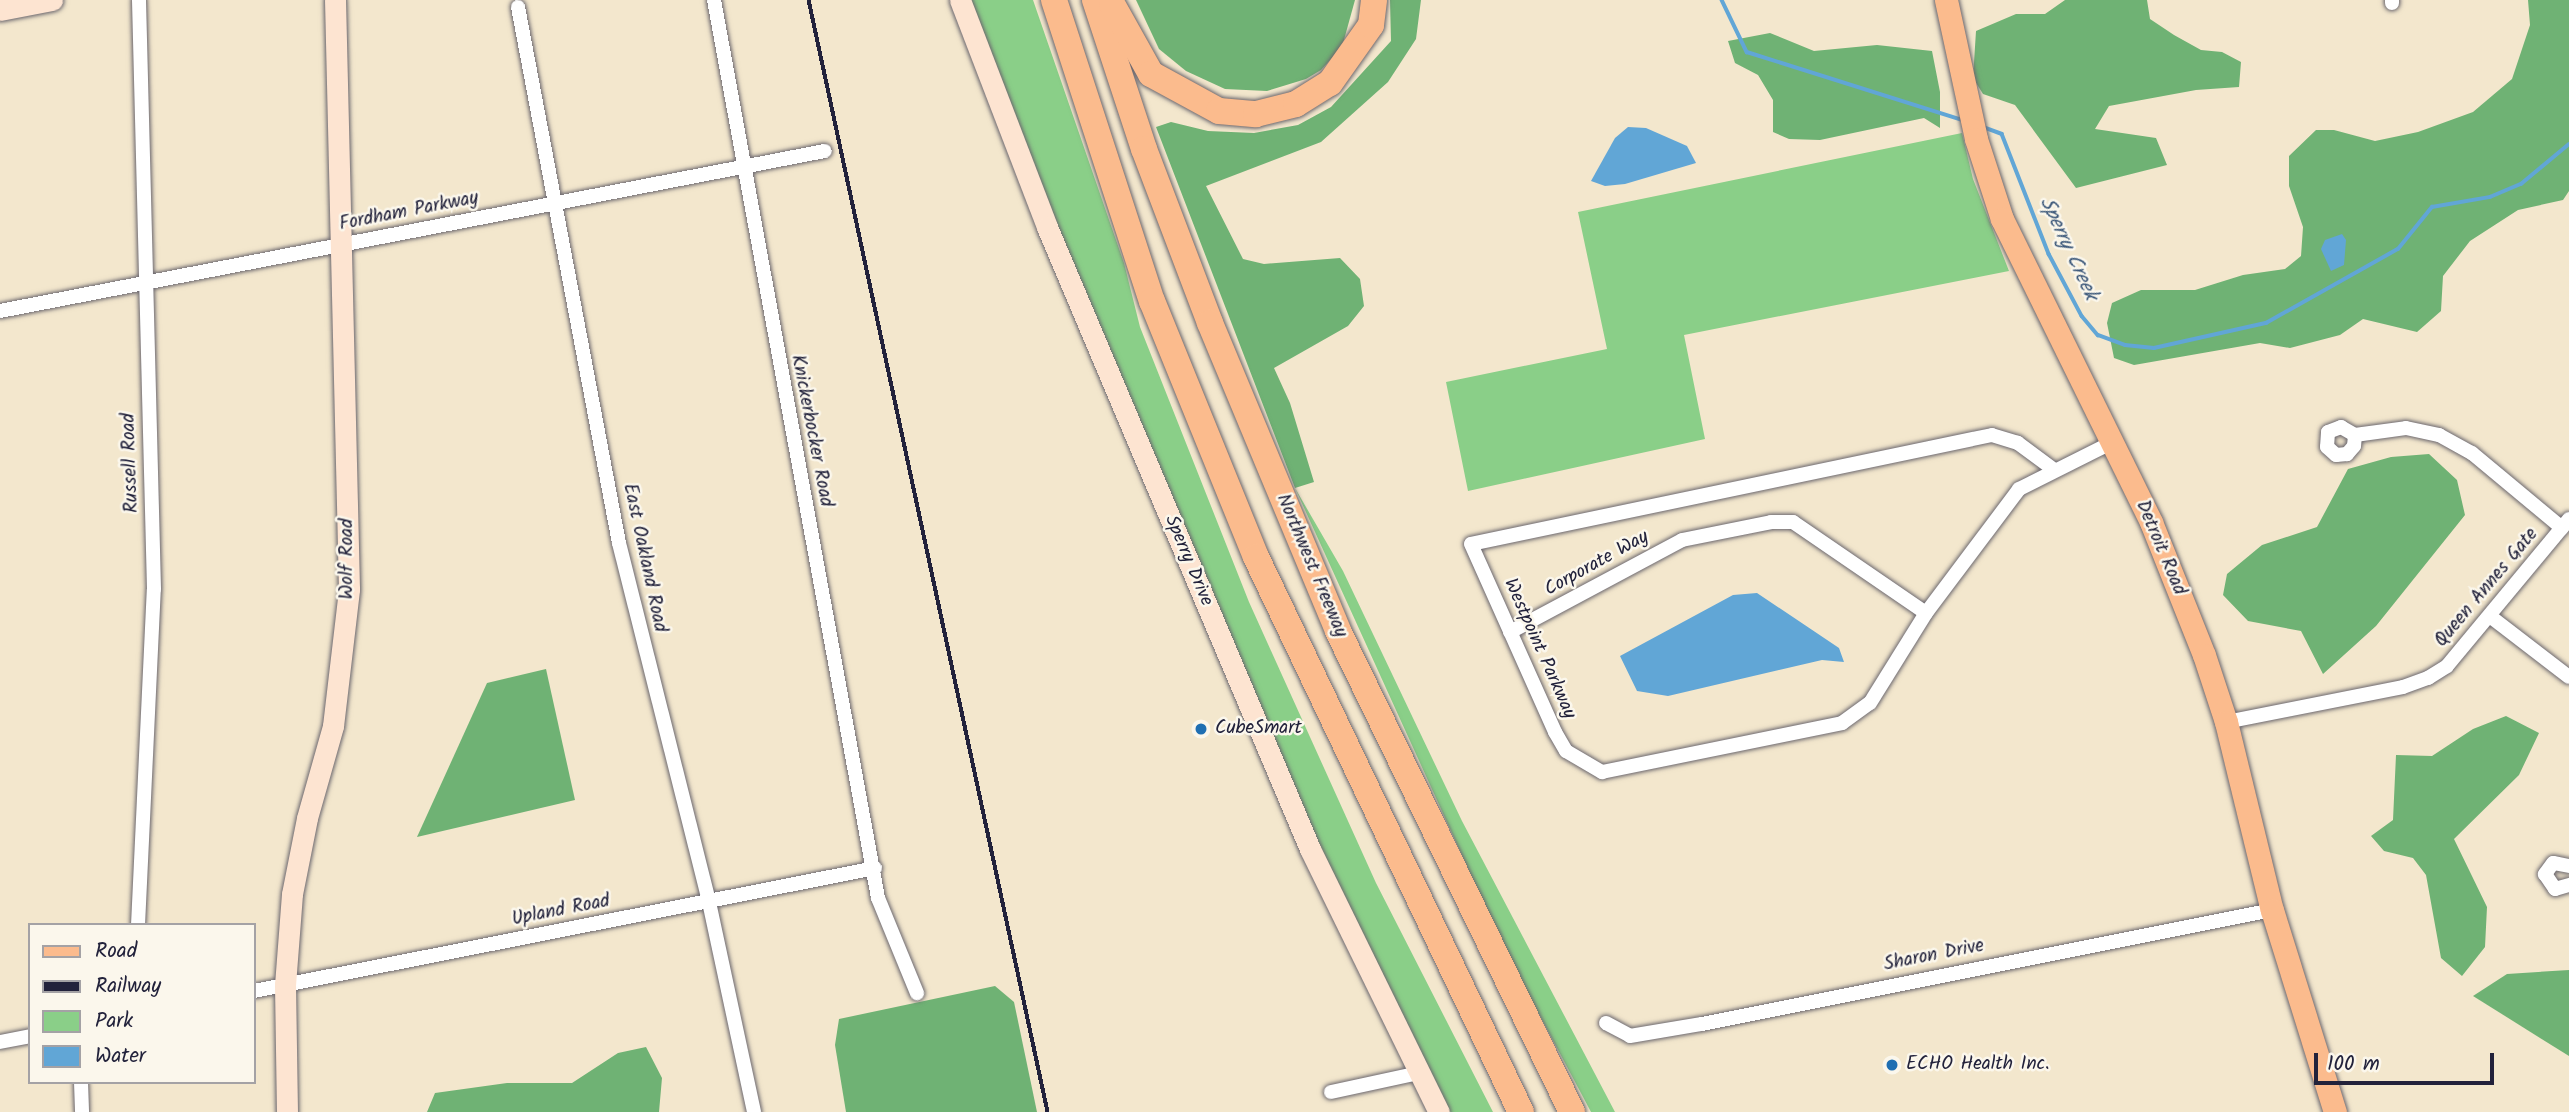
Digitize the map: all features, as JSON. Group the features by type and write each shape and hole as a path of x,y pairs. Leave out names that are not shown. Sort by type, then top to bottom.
{"highway":[{"path":"1054,0 1152,300 1256,557 1521,1112"},
{"name":"Northwest Freeway","path":"1095,0 1144,149 1210,323 1338,631 1572,1112"},
{"path":"1110,0 1151,74 1219,111 1256,114 1296,104 1330,83 1371,25 1374,0"}],"main road":[{"name":"Detroit Road","path":"1946,0 1976,139 2012,242 2151,522 2226,722 2272,910 2334,1112"}],"street":[{"path":"0,10 52,0"},
{"name":"Russell Road","path":"138,923 154,589 139,0"},
{"name":"Wolf Road","path":"287,1112 285,985 298,862 332,726 346,637 335,0"},
{"name":"Knickerbocker Road","path":"714,0 875,868 878,898 917,993"},
{"name":"Sperry Drive","path":"960,0 1047,227 1310,849 1438,1112"},
{"name":"East Oakland Road","path":"518,7 620,544 709,902 754,1112"},
{"name":"Fordham Parkway","path":"0,311 825,151"},
{"path":"2355,435 2406,428 2439,435 2472,453 2565,524"},
{"name":"Westpoint Parkway","path":"2053,469 2018,443 1992,435 1471,544 1566,751 1602,772 1842,723 1870,702 1926,613 2019,489 2053,469 2111,443"},
{"name":"Corporate Way","path":"1510,632 1682,540 1771,522 1793,522 1926,613"},
{"name":"Queen Annes Gate","path":"2226,722 2403,687 2428,678 2447,666 2491,617 2565,524"},
{"path":"2491,617 2569,677"},
{"path":"2568,862 2549,865 2545,879 2555,889 2569,885"},
{"name":"Upland Road","path":"256,991 875,868"},
{"name":"Sharon Drive","path":"1606,1023 1630,1036 1702,1024 2272,910"},
{"path":"0,1042 28,1036"},
{"path":"1331,1092 1419,1073"},
{"path":"81,1084 82,1112"}],"green space":[{"path":"969,0 1033,0 1124,263 1140,327 1249,602 1376,883 1493,1112 1449,1112 1345,907 1056,231"},
{"path":"1136,0 1355,0 1342,47 1321,70 1306,79 1267,91 1225,89 1186,71 1159,49"},
{"path":"1390,0 1421,0 1416,39 1388,82 1321,142 1206,186 1243,259 1264,264 1340,258 1360,279 1364,306 1348,326 1274,368 1290,403 1314,482 1295,488 1156,127 1171,122 1208,131 1254,133 1298,125 1331,107 1391,41"},
{"path":"2065,0 2147,0 2150,19 2174,35 2201,50 2222,52 2241,62 2239,87 2196,90 2109,106 2095,129 2156,138 2167,165 2076,188 2015,105 1983,94 1973,78 1976,31 2016,14 2045,14"},
{"path":"2528,0 2569,0 2569,191 2563,200 2518,210 2470,241 2443,276 2441,311 2417,332 2363,319 2340,335 2290,348 2260,343 2134,365 2114,358 2107,323 2112,303 2141,290 2195,290 2243,275 2285,269 2301,256 2303,227 2289,186 2289,156 2316,130 2334,130 2375,141 2418,132 2473,112 2512,79 2530,25"},
{"path":"1770,33 1814,51 1877,45 1932,51 1940,92 1940,128 1924,118 1820,140 1789,139 1773,132 1773,100 1758,75 1735,63 1728,41"},
{"path":"1962,133 1973,179 2009,271 1684,335 1705,439 1468,491 1446,382 1607,349 1578,212"},
{"path":"2429,454 2457,480 2465,515 2376,626 2323,674 2301,631 2248,621 2223,595 2227,574 2262,545 2317,527 2348,469 2391,457"},
{"path":"1295,488 1343,571 1462,821 1615,1112 1591,1112 1506,952"},
{"path":"546,669 575,800 417,837 487,683"},
{"path":"2506,716 2539,733 2519,775 2454,839 2487,907 2485,947 2462,976 2441,958 2426,875 2413,858 2384,851 2371,836 2393,820 2396,755 2432,756 2473,729"},
{"path":"2569,970 2569,1056 2473,996 2507,974"},
{"path":"995,986 1014,1002 1037,1112 846,1112 835,1045 839,1019"},
{"path":"646,1047 662,1078 659,1112 427,1112 435,1093 507,1083 572,1083 618,1053"}],"water":[{"path":"1628,127 1646,128 1687,146 1696,163 1625,184 1605,186 1591,181 1615,138"},
{"path":"2342,234 2346,240 2344,265 2331,271 2321,249 2325,240"},
{"path":"1757,593 1839,648 1844,662 1822,660 1668,696 1637,691 1620,656 1733,595"}],"waterway":[{"name":"Sperry Creek","path":"1722,0 1747,52 1963,120"},
{"name":"Sperry Creek","path":"1983,127 2002,134 2049,254 2082,316 2098,335 2125,345 2154,348 2266,323 2398,249 2432,207 2490,197 2521,184 2569,144"}],"railway":[{"path":"809,0 1048,1112"}],"place":[{"name":"CubeSmart","path":"1201,729"},
{"name":"ECHO Health Inc.","path":"1892,1065"}]}
